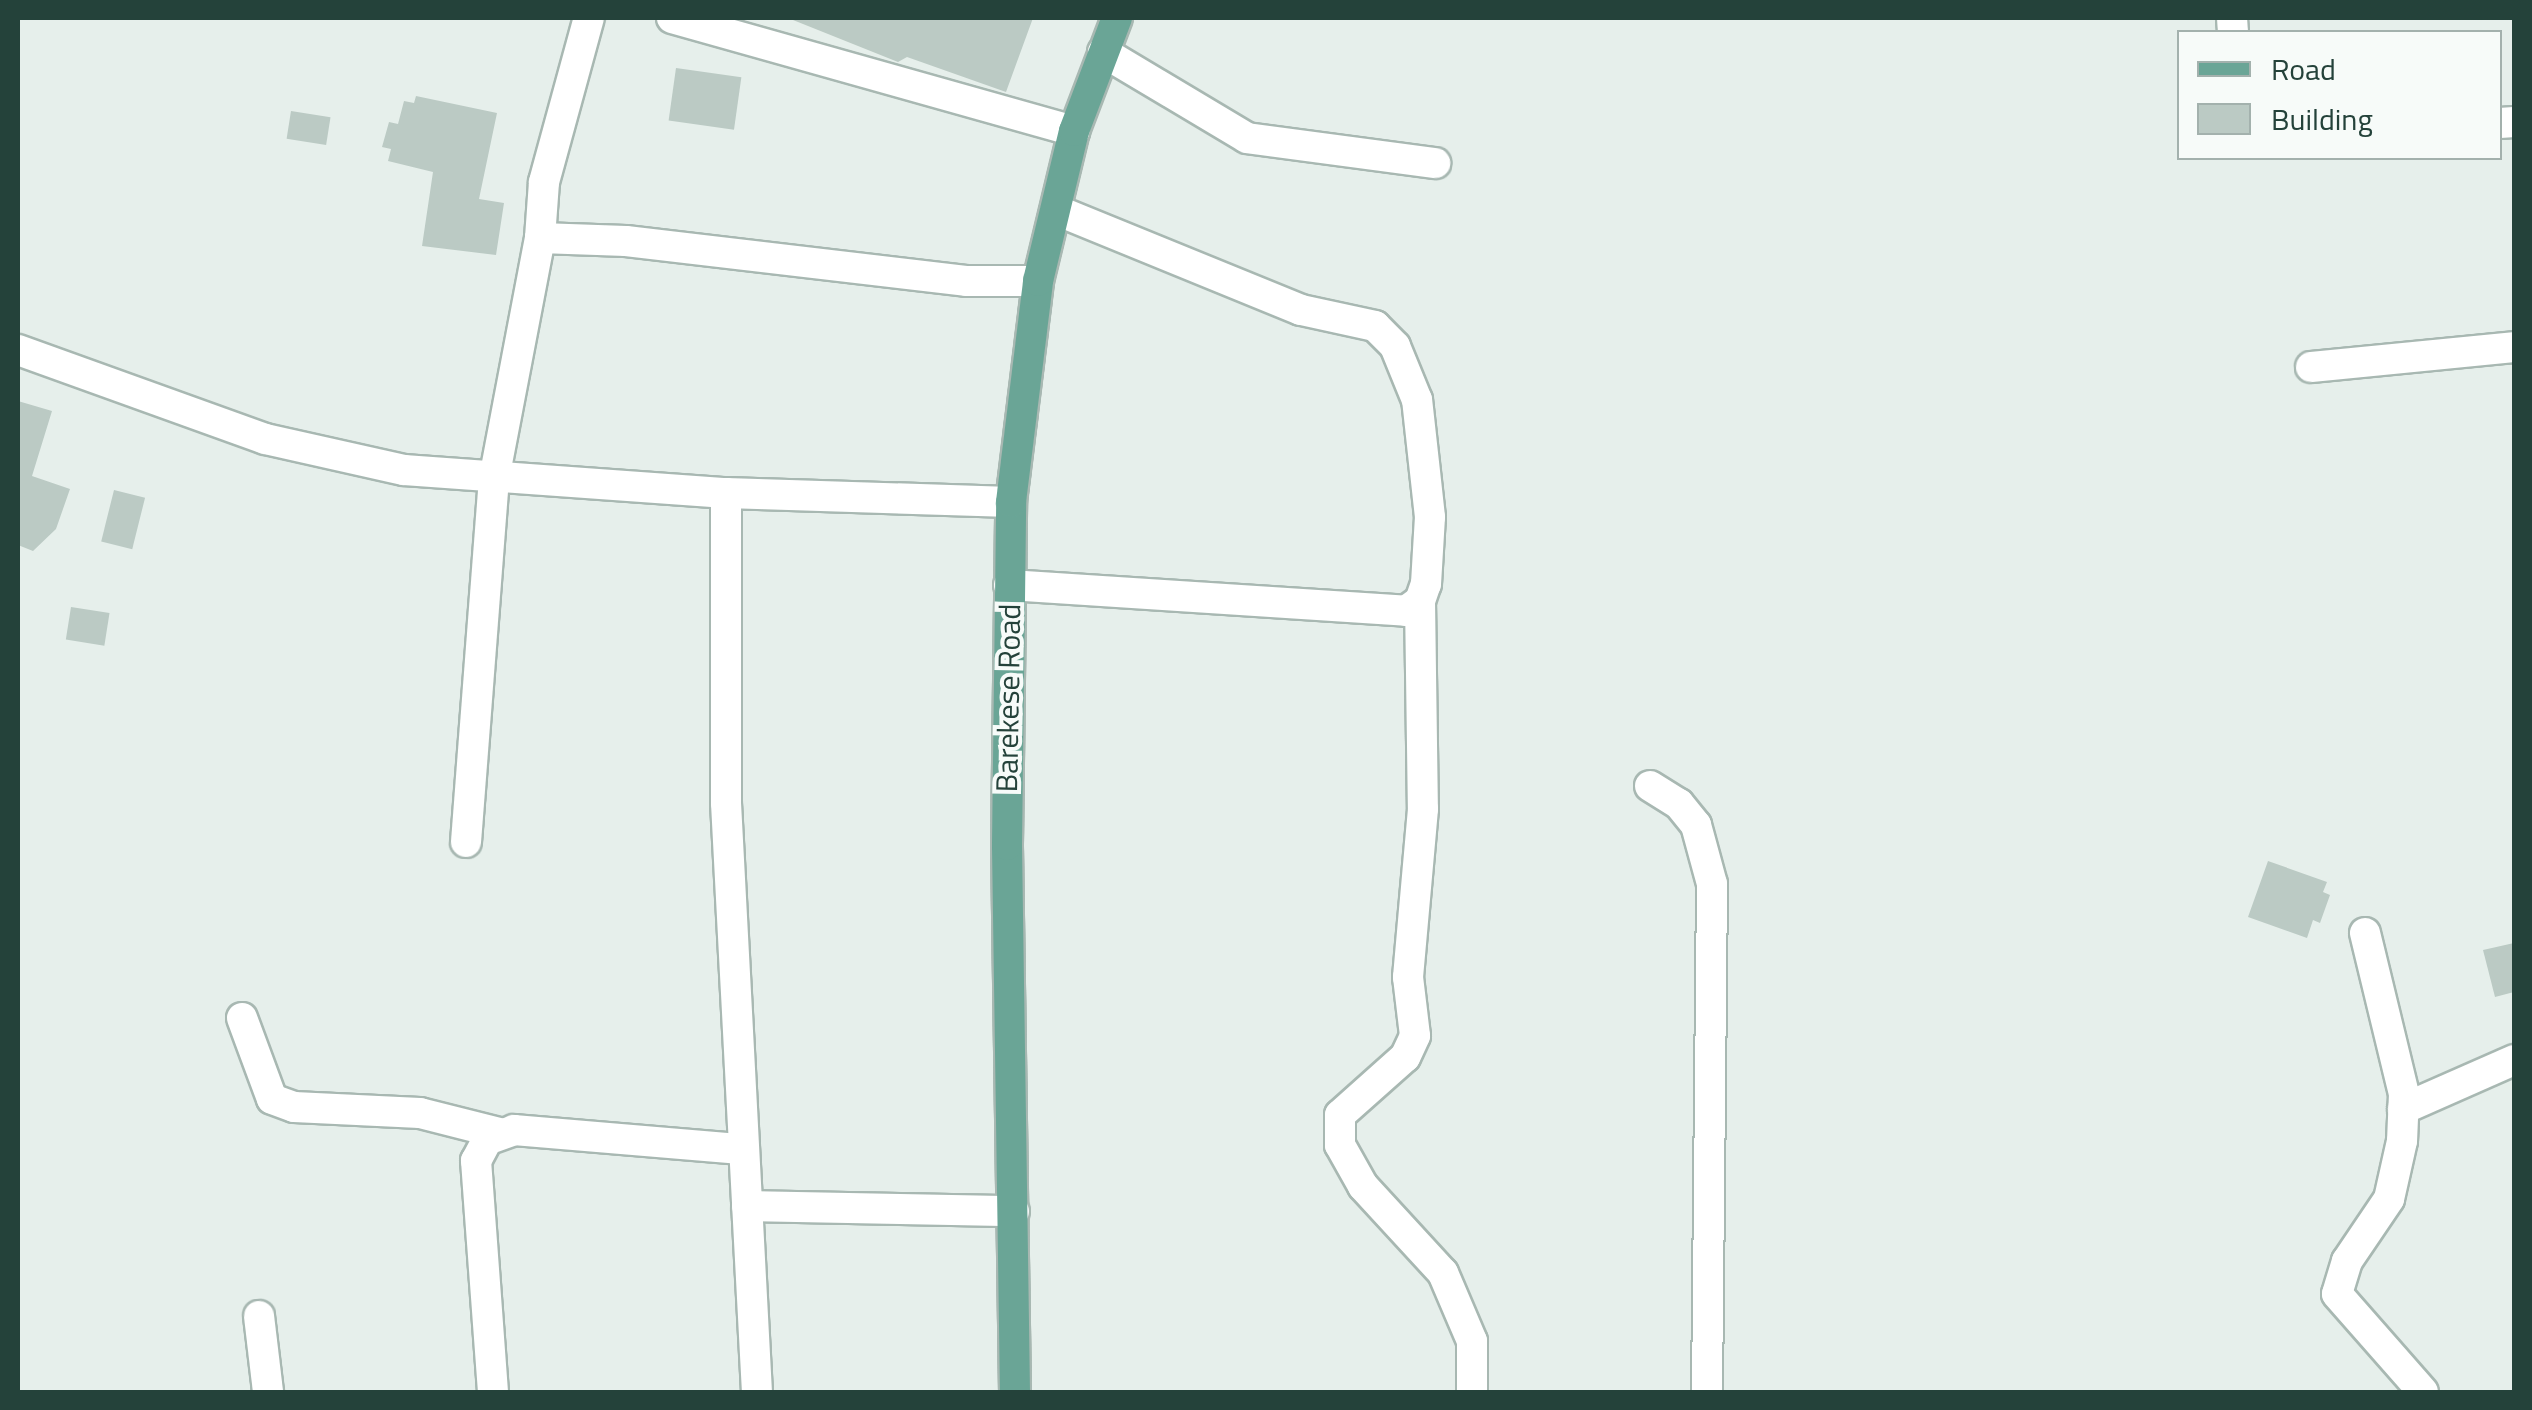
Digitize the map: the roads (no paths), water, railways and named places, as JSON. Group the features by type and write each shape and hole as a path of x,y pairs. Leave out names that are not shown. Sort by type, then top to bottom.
{"main road":[{"name":"Barekese Road","path":"1014,1392 1011,502 1038,281 1074,130 1117,18"}],"street":[{"path":"466,842 494,480 540,238 558,118 589,18"},
{"path":"672,18 1074,130"},
{"path":"1103,52 1248,138 1435,164"},
{"path":"1056,210 1280,302 1375,326 1395,346 1417,400 1430,517 1420,601 1423,809 1408,976 1415,1036 1405,1057 1340,1115 1340,1146 1363,1186 1444,1273 1472,1341 1472,1392"},
{"path":"540,238 626,242 966,281 1038,281"},
{"path":"2311,368 2514,346"},
{"path":"18,350 265,439 404,470 494,480 726,494 1011,502"},
{"path":"726,494 723,714 757,1392"},
{"path":"1009,585 1278,606 1406,611 1420,601"},
{"path":"1650,786 1679,804 1696,826 1712,884 1707,1392"},
{"path":"2364,934 2403,1109 2389,1199 2346,1261 2337,1294 2423,1392"},
{"path":"242,1018 254,1064 272,1098 294,1107 420,1113 499,1133 742,1150"},
{"path":"2403,1109 2514,1060"},
{"path":"493,1392 476,1161 499,1133"},
{"path":"747,1206 1014,1211"},
{"path":"259,1316 268,1392"}]}
